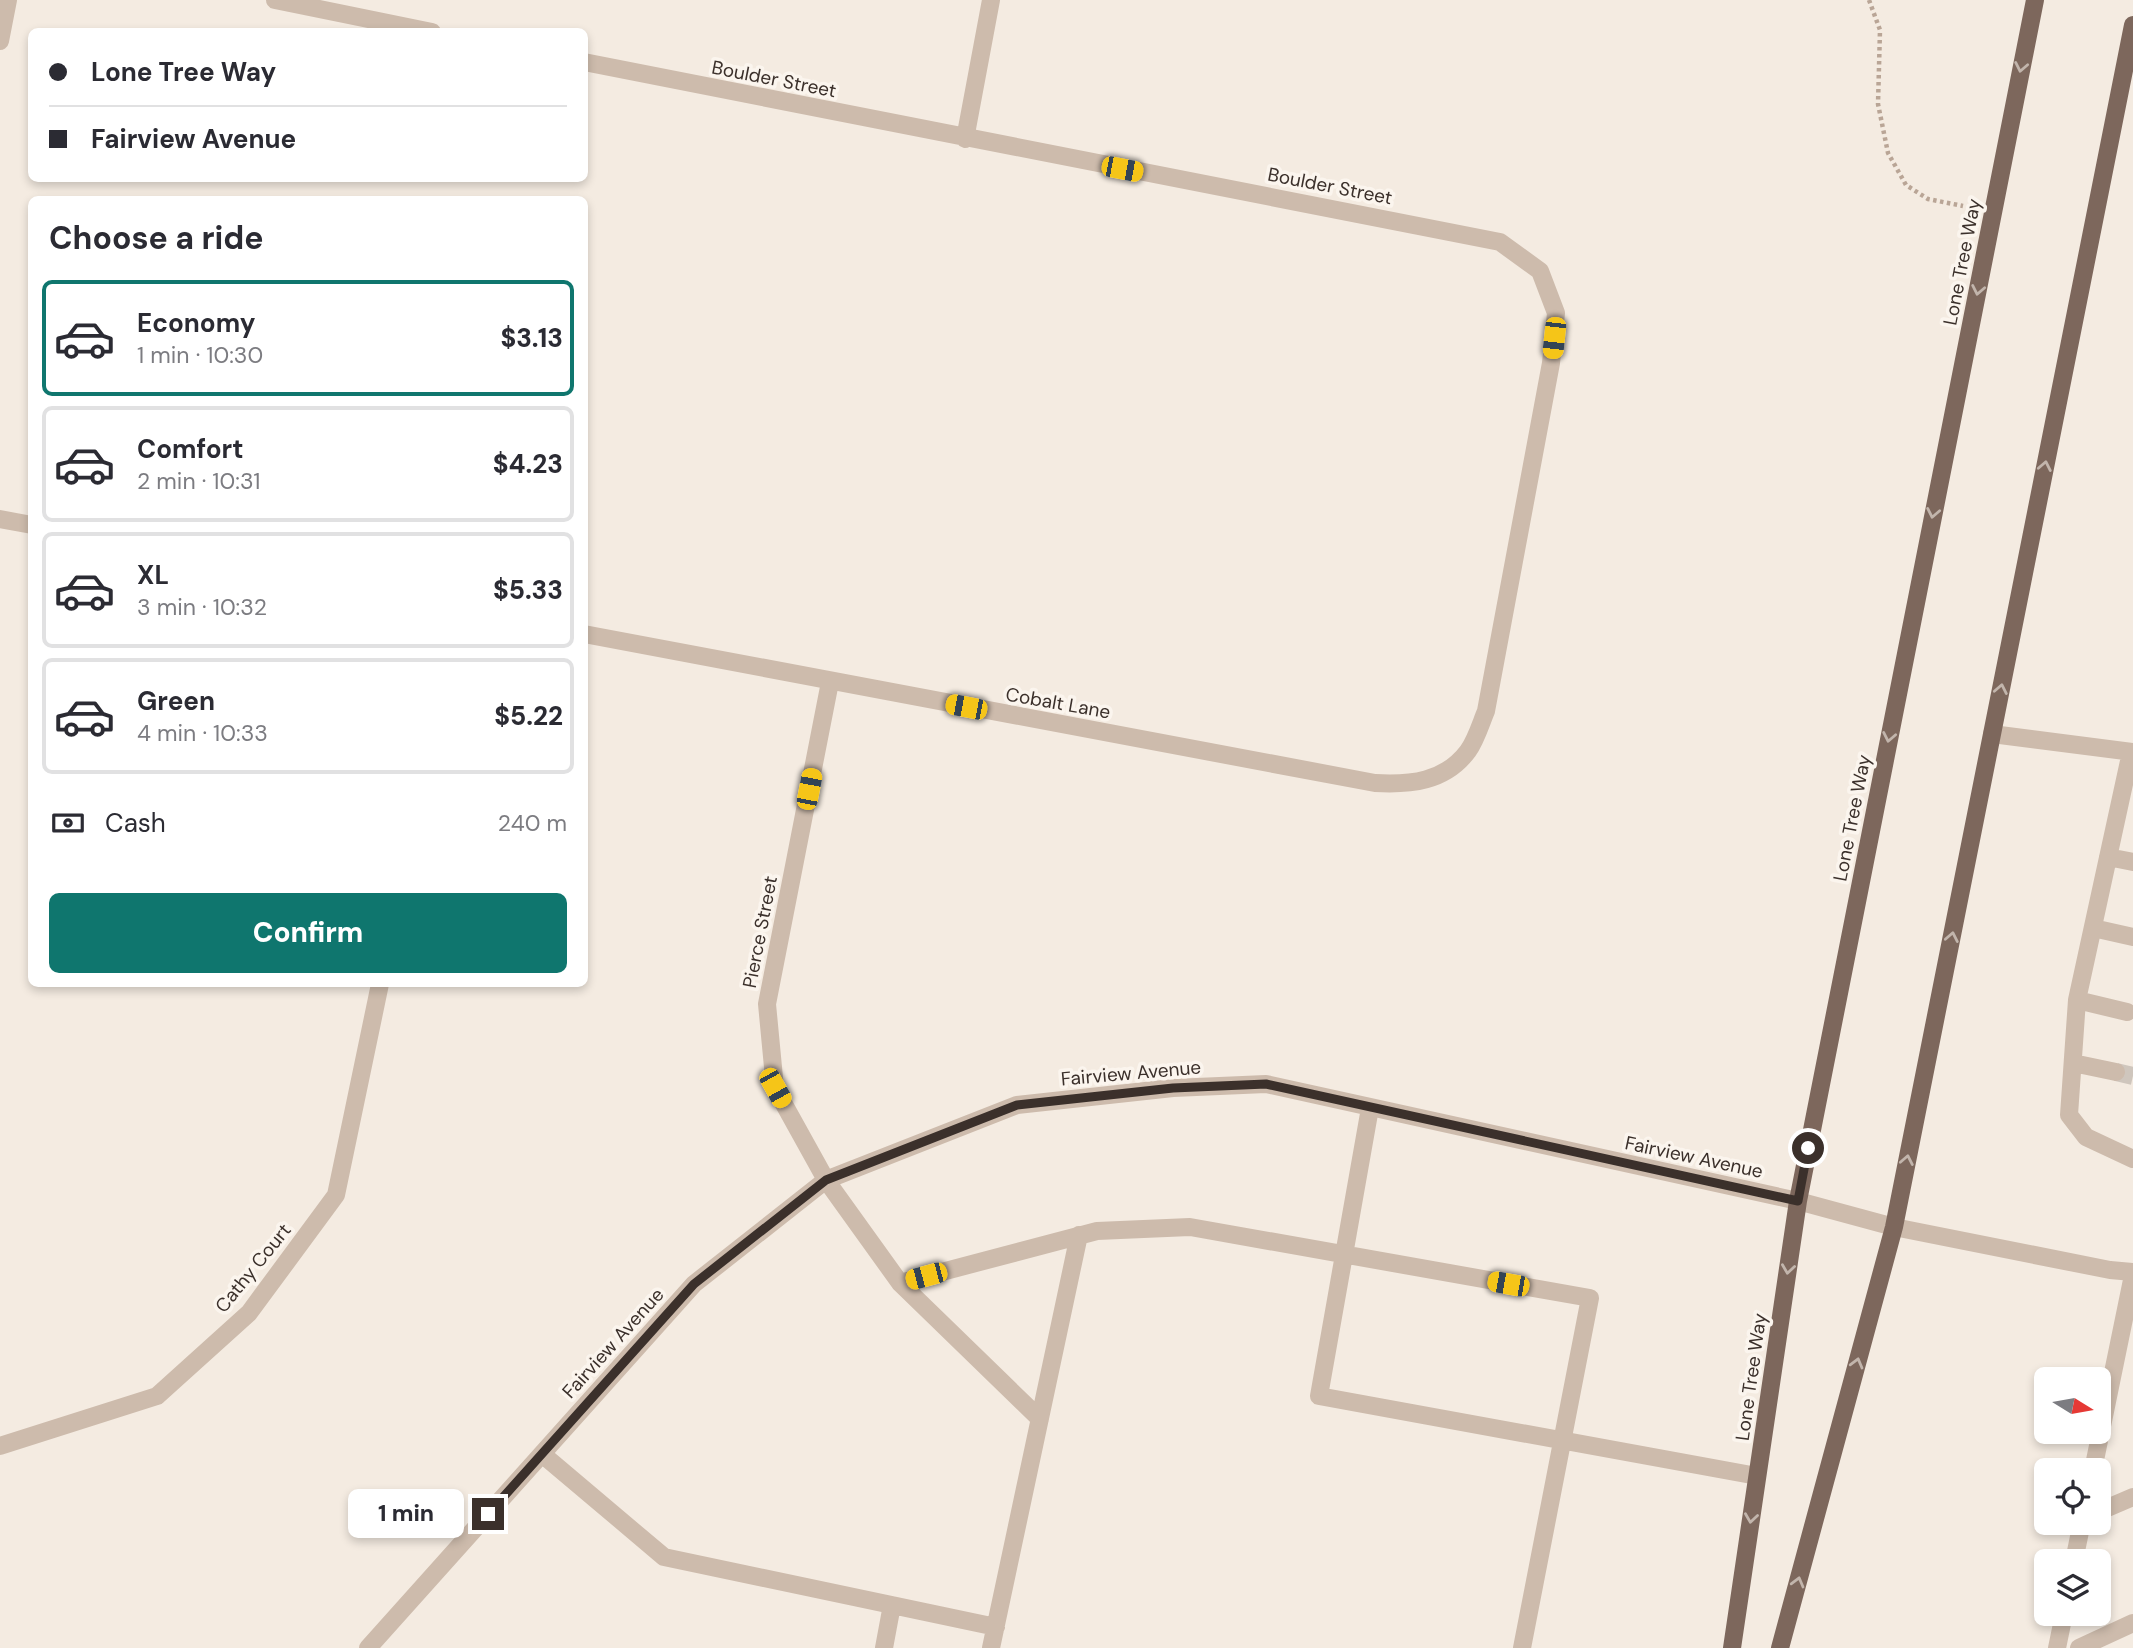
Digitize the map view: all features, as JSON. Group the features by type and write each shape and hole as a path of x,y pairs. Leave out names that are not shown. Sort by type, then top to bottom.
{"main road":[{"name":"Lone Tree Way","path":"1732,1648 1798,1201 2035,0"},
{"path":"1780,1648 1894,1227 2133,25"}],"street":[{"path":"0,41 8,0"},
{"path":"275,0 412,28"},
{"path":"965,139 991,0"},
{"name":"Boulder Street","path":"588,63 1500,242 1540,271 1556,313 1551,363 1486,711 1468,751 1440,774"},
{"path":"0,519 28,524"},
{"name":"Cobalt Lane","path":"588,635 1375,783 1410,785 1440,774"},
{"name":"Pierce Street","path":"830,682 767,1004 775,1088 826,1180 900,1283 1040,1419"},
{"path":"1992,734 2132,752 2077,1000 2069,1115 2086,1137 2133,1159"},
{"path":"2108,857 2133,862"},
{"path":"2093,928 2133,937"},
{"name":"Cathy Court","path":"0,1446 157,1396 249,1313 336,1195 379,987"},
{"path":"2077,1000 2127,1012"},
{"path":"2073,1063 2116,1072"},
{"name":"Fairview Avenue","path":"368,1648 694,1284 826,1180 1017,1105 1173,1088 1266,1084 1798,1201 1894,1227 2133,1273"},
{"path":"1370,1108 1319,1396 1757,1476"},
{"path":"900,1283 1097,1231 1190,1227 1590,1298 1522,1648"},
{"path":"991,1648 1079,1235"},
{"path":"2095,1458 2133,1273"},
{"path":"542,1454 664,1557 996,1627"},
{"path":"2111,1506 2133,1497"},
{"path":"884,1648 892,1605"},
{"path":"2079,1648 2133,1623"},
{"path":"2057,1648 2062,1626"}],"path":[{"path":"1869,0 1880,30 1878,104 1885,141 1888,153 1906,185 1928,199 1993,211"}],"tunnel":[{"path":"2116,1072 2133,1076"}],"route":[{"path":"488,1514 694,1284 826,1180 1017,1105 1173,1088 1266,1084 1798,1201 1808,1148"}]}
